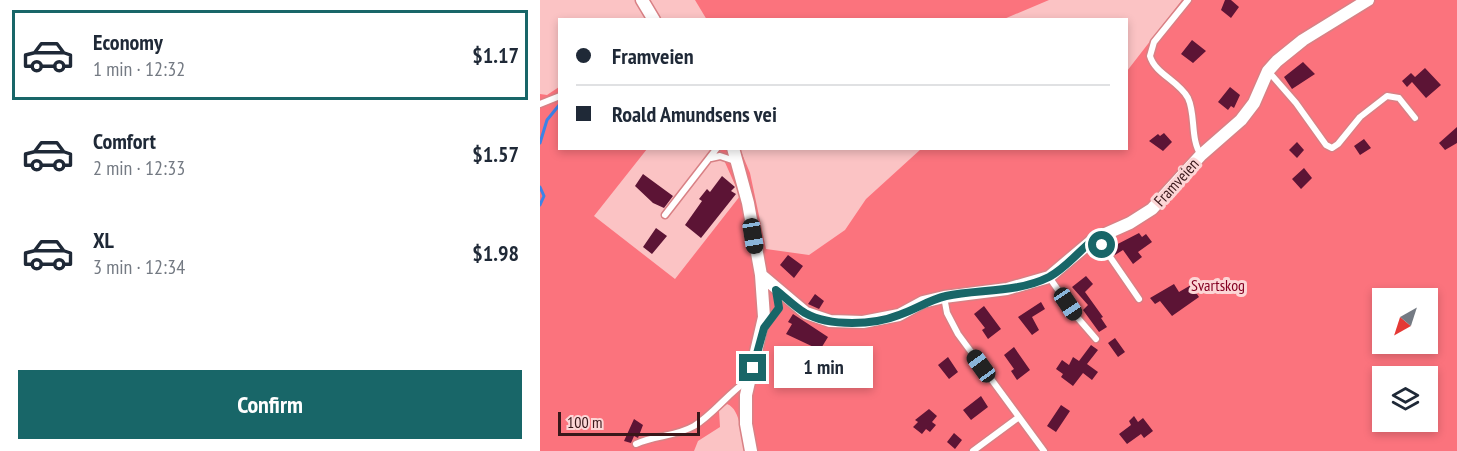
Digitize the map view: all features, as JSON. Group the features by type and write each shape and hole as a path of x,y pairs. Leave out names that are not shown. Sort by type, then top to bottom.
{"street":[{"path":"642,0 653,18"},
{"name":"Framveien","path":"760,275 806,313 830,321 863,322 899,315 923,303 944,297 1007,289 1049,277 1097,238 1131,223 1152,209 1201,155 1232,129 1249,110 1268,71 1303,40 1368,0"},
{"path":"734,150 748,203 760,275 764,328 749,380 746,409 751,451"}],"lane":[{"path":"1188,0 1154,42 1150,56 1152,63 1176,84 1189,100 1201,155"},
{"path":"1268,71 1296,103 1326,145 1332,148 1360,117 1387,96 1399,98 1415,118"},
{"path":"540,104 558,97"},
{"path":"664,215 716,150"},
{"path":"710,158 724,157 737,162"},
{"path":"1097,238 1139,299"},
{"path":"1049,277 1077,317 1096,339"},
{"path":"764,328 779,308 776,290"},
{"path":"944,297 947,313 958,334 1044,451"},
{"path":"636,444 647,439 674,435 693,426 749,380"},
{"path":"973,451 1018,417"}],"green space":[{"path":"695,0 1049,0 1006,18 706,18"},
{"name":"Svartskog","path":"1182,0 1457,0 1457,451 745,451 738,418 732,407 727,404 719,410 720,427 698,441 694,451 540,451 540,94 547,95 558,88 558,150 646,150 594,216 675,279 740,196 719,150 740,150 750,173 766,249 809,255 845,230 866,199 920,150 1128,150 1128,70"}],"building":[{"path":"1225,0 1231,0 1239,7 1231,18 1221,10"},
{"path":"1192,40 1206,51 1193,63 1181,54"},
{"path":"1303,62 1315,74 1292,89 1284,77"},
{"path":"1425,68 1441,85 1426,98 1412,82 1407,87 1402,81 1411,73 1415,77"},
{"path":"1230,87 1240,95 1234,108 1231,106 1228,110 1218,102"},
{"path":"1457,127 1457,143 1445,150 1439,143"},
{"path":"1164,133 1172,142 1163,151 1149,141 1158,134 1160,136"},
{"path":"1364,139 1371,148 1360,155 1354,146"},
{"path":"1297,142 1304,150 1297,158 1289,150"},
{"path":"1304,168 1312,178 1301,189 1292,179"},
{"path":"643,174 673,196 664,208 653,203 635,186"},
{"path":"722,176 735,187 731,191 736,194 701,238 685,225 702,201 699,199 707,189 710,192"},
{"path":"656,228 667,236 652,254 643,247"},
{"path":"1139,233 1142,237 1146,234 1152,242 1138,252 1142,257 1133,264 1123,250 1115,255 1110,248"},
{"path":"788,255 803,266 794,278 780,265"},
{"path":"1086,276 1093,284 1085,292 1103,317 1101,318 1107,327 1099,332 1083,310 1088,305 1072,287"},
{"path":"1174,284 1179,292 1191,285 1199,297 1172,316 1160,301 1155,304 1150,298"},
{"path":"815,294 824,301 819,309 808,304"},
{"path":"1041,302 1045,309 1032,317 1039,330 1032,335 1018,317"},
{"path":"984,306 1001,329 988,339 982,330 985,328 974,314"},
{"path":"793,314 828,337 820,350 786,334 792,324 788,322"},
{"path":"1115,338 1125,352 1118,357 1108,343"},
{"path":"1091,345 1098,350 1087,364 1098,372 1092,380 1083,373 1073,386 1061,377 1063,374 1056,369 1062,360 1069,365 1073,357 1079,361"},
{"path":"1014,347 1030,370 1017,380 1011,371 1014,369 1004,355"},
{"path":"948,357 958,372 949,379 938,365"},
{"path":"981,396 988,407 971,420 963,410"},
{"path":"1061,405 1070,411 1056,432 1047,426"},
{"path":"929,409 937,416 932,422 936,425 930,432 926,429 922,434 913,427 918,422 915,420"},
{"path":"1134,416 1138,422 1143,418 1153,431 1144,438 1141,434 1127,444 1119,434 1131,425 1129,421"},
{"path":"634,419 643,425 638,438 634,436 631,443 624,441"},
{"path":"954,433 962,440 955,449 947,442"}],"waterway":[{"path":"540,143 547,120 558,106"},
{"path":"540,187 544,196 540,205"}],"route":[{"path":"753,368 764,328 779,308 776,290 806,313 818,318 830,321 863,322 899,315 923,303 961,293 1007,289 1038,281 1059,270 1094,239 1097,238 1102,245"}]}
